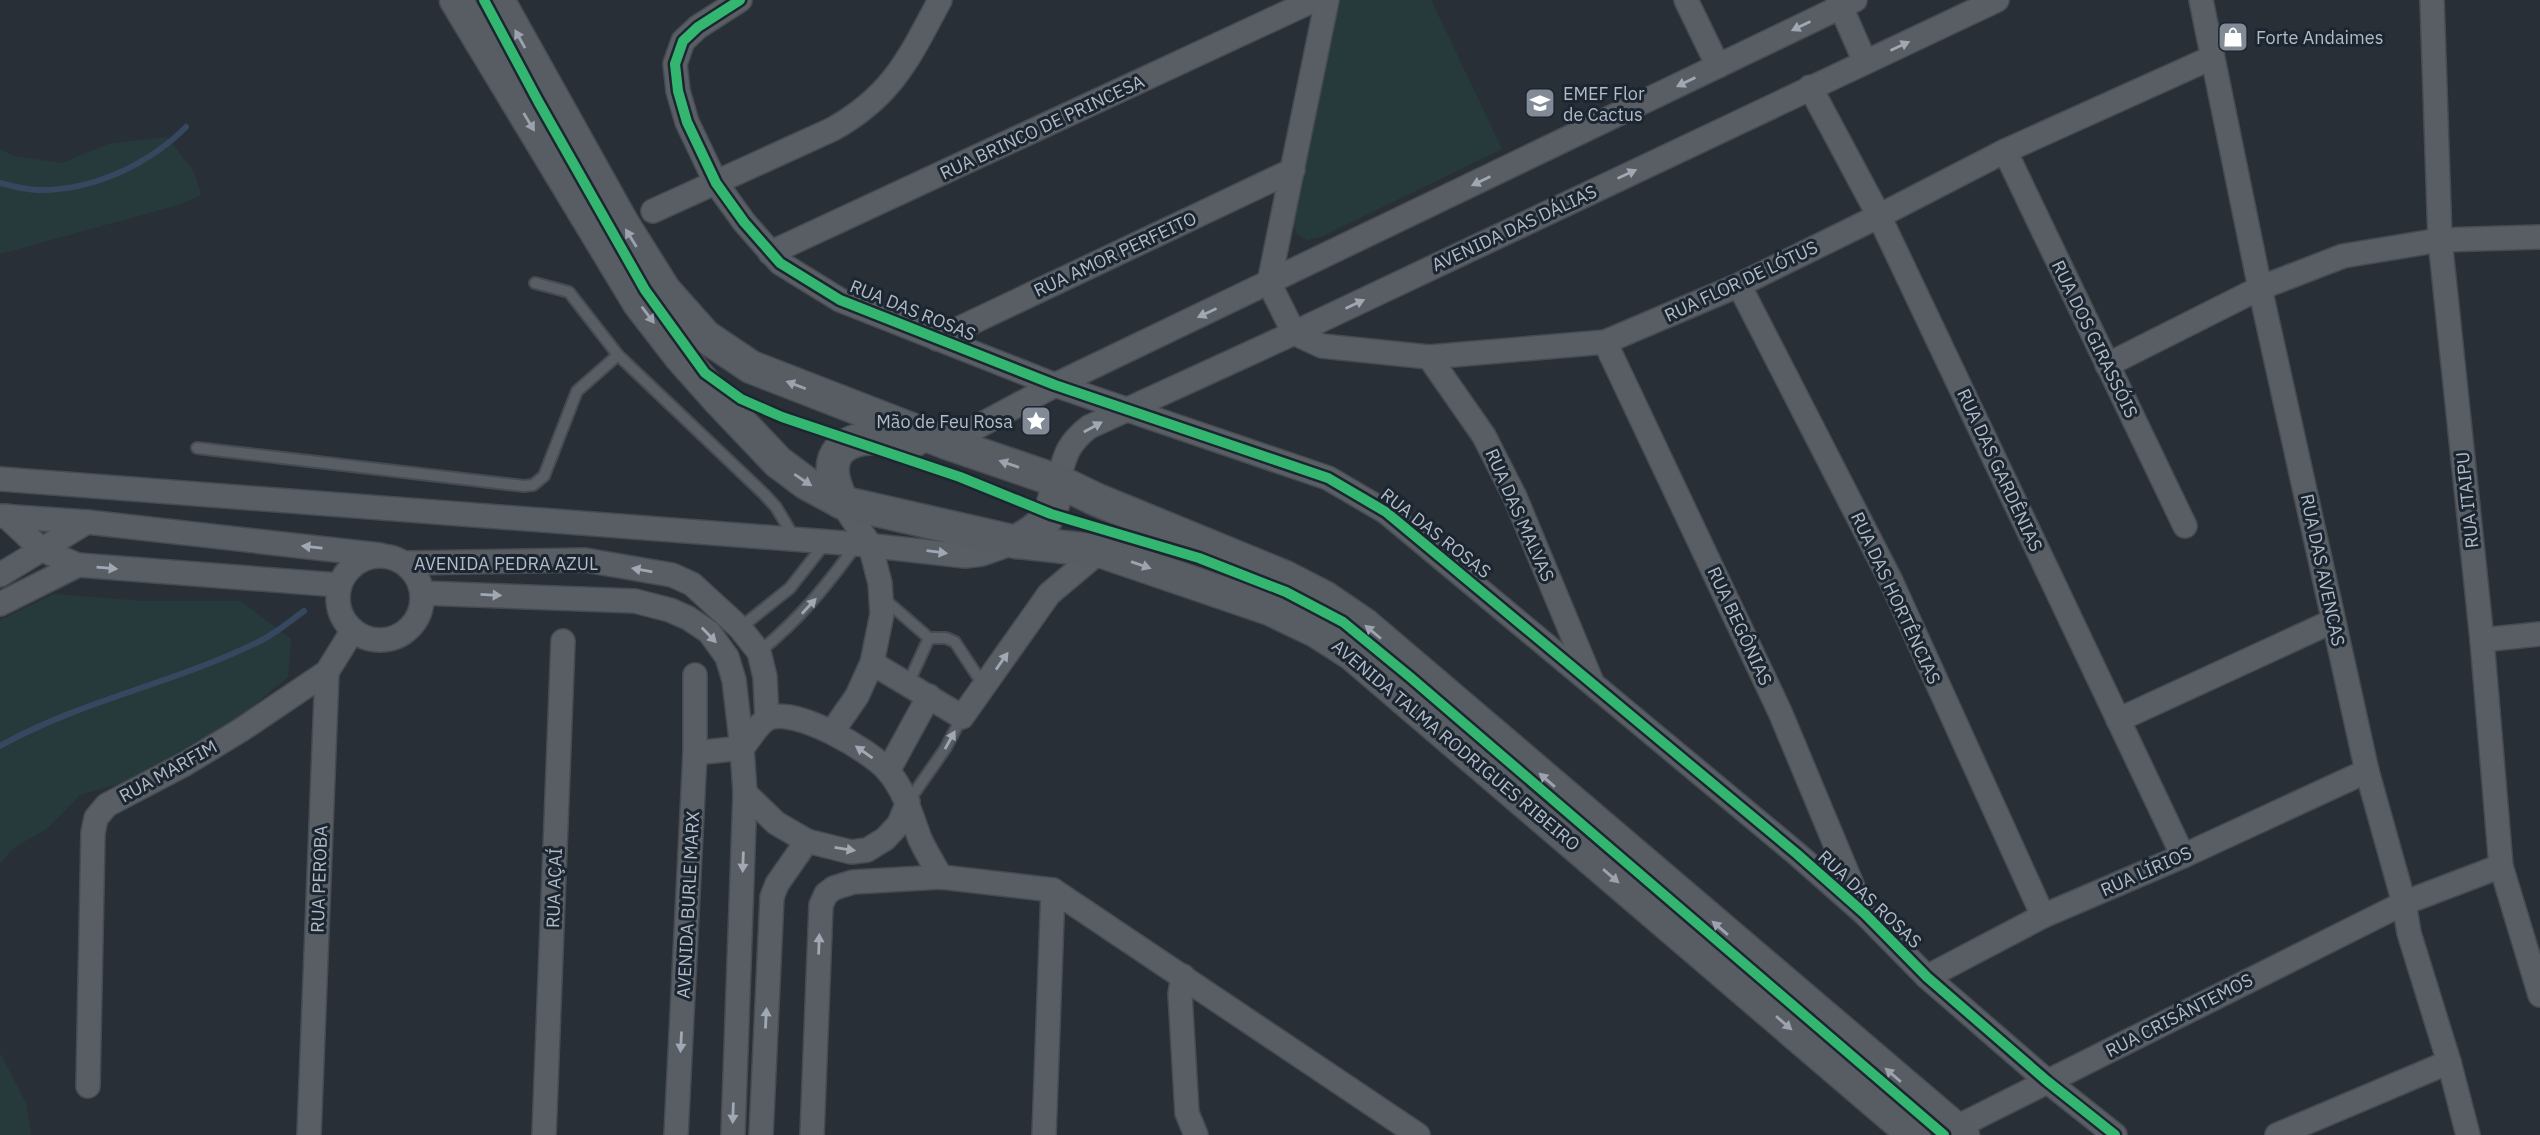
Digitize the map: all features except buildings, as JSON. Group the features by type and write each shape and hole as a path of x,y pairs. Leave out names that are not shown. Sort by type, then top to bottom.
{"main road":[{"name":"AVENIDA TALMA RODRIGUES RIBEIRO","path":"456,0 639,303 680,356 778,462 806,484 841,502 1016,542 1100,551 1270,609 1316,631 1352,654 1914,1135"},
{"name":"AVENIDA TALMA RODRIGUES RIBEIRO","path":"498,0 622,224 665,291 705,336 751,367 947,443 1058,481 1095,499 1286,577 1324,597 1365,625 1959,1132"},
{"path":"841,502 833,475 835,458 841,447 860,439 878,437 947,443"},
{"path":"1016,542 1041,526 1051,514 1058,481"}],"street":[{"name":"RUA DAS ROSAS","path":"740,0 698,27 683,41 675,64 678,91 687,122 716,183 780,263 840,300 1055,385 1328,478 1386,512 1797,854 1865,914 1927,977 2047,1081 2115,1135"},
{"path":"653,211 833,129 860,113 903,69 940,0"},
{"name":"RUA BRINCO DE PRINCESA","path":"770,253 1314,0"},
{"path":"1294,333 1269,283 1327,0"},
{"path":"1686,0 1718,66"},
{"name":"AVENIDA DAS DÁLIAS","path":"1058,481 1066,450 1075,438 1089,427 1294,333 1997,0"},
{"name":"RUA DAS AVENCAS","path":"2201,0 2260,288 2367,771 2404,903 2409,933 2449,1062 2468,1135"},
{"name":"RUA ITAIPU","path":"2432,0 2440,240 2482,640 2501,866 2540,995"},
{"path":"947,443 1055,385 1718,66 1845,2 1865,62"},
{"name":"RUA FLOR DE LÓTUS","path":"1294,333 1322,346 1429,357 1605,342 1739,285 2005,151 2211,58"},
{"name":"RUA DAS GARDÊNIAS","path":"1810,87 1880,216 2183,856"},
{"name":"RUA DOS GIRASSÓIS","path":"2005,151 2185,526"},
{"name":"RUA AMOR PERFEITO","path":"937,339 1293,170"},
{"path":"2107,365 2260,288 2343,256 2440,240 2540,237"},
{"name":"RUA DAS HORTÊNCIAS","path":"1739,285 1891,581 2043,916"},
{"name":"RUA BEGÔNIAS","path":"1605,342 1780,712 1865,914"},
{"name":"RUA DAS MALVAS","path":"1429,357 1484,436 1515,497 1592,683"},
{"path":"0,479 864,544 965,556 982,554 1016,542"},
{"path":"832,732 857,696 872,663 882,614 882,597 864,544 841,502"},
{"path":"3,516 87,522 380,555 393,557 405,563 417,576 422,593 421,607 416,620 400,634 379,640 353,630 345,621 338,597 340,585 348,570 362,559 380,555"},
{"path":"3,516 42,550 78,565 340,585"},
{"path":"0,575 87,522"},
{"path":"872,663 962,717 1049,594 1100,551"},
{"name":"AVENIDA PEDRA AZUL","path":"405,563 585,560 672,575 692,584 740,628 759,652 765,677 766,719"},
{"path":"0,604 78,565"},
{"name":"AVENIDA PEDRA AZUL","path":"422,593 635,601 670,610 688,618 709,632 727,657 734,680 742,748"},
{"path":"2118,720 2333,621"},
{"name":"RUA PEROBA","path":"309,1135 327,672 353,630"},
{"path":"2482,640 2540,634"},
{"name":"RUA AÇAÍ","path":"544,1135 564,641"},
{"name":"RUA MARFIM","path":"88,1086 93,832 96,818 107,806 241,730 327,672"},
{"name":"AVENIDA BURLE MARX","path":"676,1135 695,753 695,676"},
{"path":"888,771 929,696"},
{"path":"733,1135 745,793 742,748 766,719 782,716 832,732 867,752 888,771 908,802 921,841 941,877"},
{"path":"695,753 742,748"},
{"name":"RUA LÍRIOS","path":"1927,977 2043,916 2183,856 2367,771"},
{"path":"745,793 776,823 807,841 851,852 867,850 885,839 899,824 908,802"},
{"path":"885,839 921,841"},
{"path":"761,1135 772,897 777,884 807,841"},
{"name":"RUA CRISÂNTEMOS","path":"1959,1132 2047,1081 2404,903 2501,866"},
{"path":"812,1135 821,905 826,894 834,888 853,882 941,877 1054,890 1418,1135"},
{"path":"1044,1135 1054,890"},
{"path":"1183,976 1180,994 1187,1113 1196,1135"},
{"path":"2277,1135 2449,1062"}],"lane":[{"path":"535,283 569,292 618,355 776,507 795,539"},
{"path":"197,448 533,485 544,476 577,391 618,355"},
{"path":"740,628 790,588 826,542"},
{"path":"759,652 787,630 864,544"},
{"path":"882,597 929,638 946,638 955,642 984,686"},
{"path":"908,684 929,638"},
{"path":"908,802 945,749 962,717"}],"green space":[{"path":"1336,0 1431,0 1502,149 1321,237 1307,240 1297,234 1292,223"},
{"path":"167,137 194,172 201,195 178,205 0,254 0,149 13,156 62,163 108,144"},
{"path":"54,594 143,601 241,601 291,639 288,677 182,765 80,795 48,828 15,847 0,863 0,620"},
{"path":"0,1053 26,1103 31,1135 0,1135"}],"waterway":[{"path":"0,183 38,190 99,181 137,164 171,141 186,127"},
{"path":"0,746 63,716 228,656 266,638 304,611"}],"cycle path":[{"path":"484,0 645,290 705,373 741,399 782,417 960,477 1051,514 1199,558 1286,592 1343,622 1944,1135"},
{"path":"740,0 698,27 683,41 675,64 678,91 687,122 716,183 744,222 780,263 840,300 1055,385 1328,478 1386,512 1797,854 1865,914 1927,977 2047,1081 2115,1135"}],"place":[{"name":"Forte Andaimes","path":"2233,37"},
{"name":"EMEF Flor de Cactus","path":"1540,103"},
{"name":"Mão de Feu Rosa","path":"1036,421"}]}
